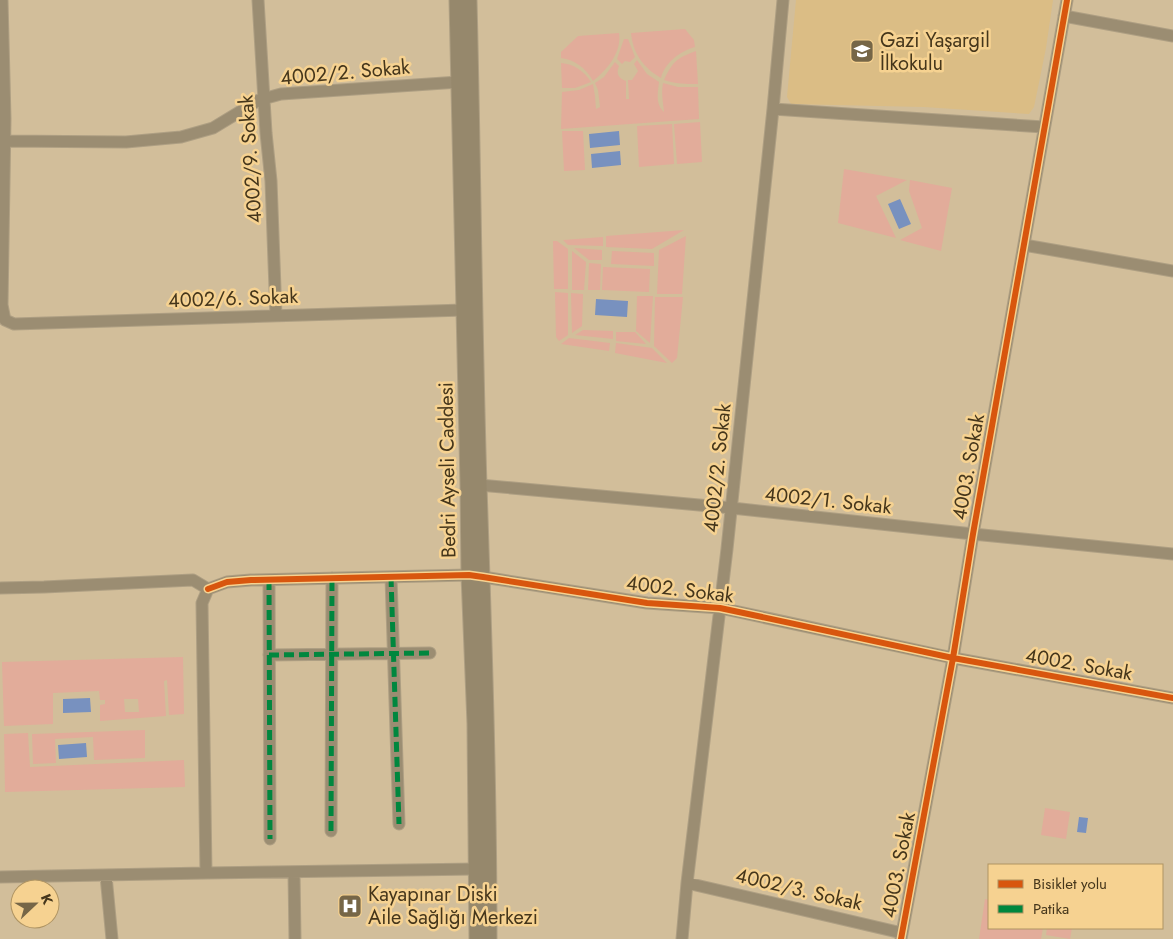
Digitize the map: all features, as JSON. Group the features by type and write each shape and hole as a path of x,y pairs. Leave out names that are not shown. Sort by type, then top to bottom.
{"main road":[{"name":"Bedri Ayseli Caddesi","path":"457,0 468,485 476,576 489,870 489,939"},
{"name":"Bedri Ayseli Caddesi","path":"469,0 479,485 475,724 477,939"}],"street":[{"path":"2,0 4,140"},
{"name":"4002/9. Sokak","path":"258,0 271,181 276,316"},
{"name":"4002/2. Sokak","path":"682,939 732,508 773,108 782,0"},
{"name":"4003. Sokak","path":"901,936 953,658 1067,0"},
{"path":"1064,16 1173,36"},
{"name":"4002/2. Sokak","path":"4,140 126,142 182,137 212,128 259,100 281,94 459,82"},
{"path":"773,108 1044,127"},
{"name":"4002/6. Sokak","path":"4,140 2,305 5,320 14,324 464,310"},
{"path":"1024,245 1173,271"},
{"name":"4002/1. Sokak","path":"479,485 732,508 1173,554"},
{"name":"4002. Sokak","path":"208,590 227,582 476,576 647,603 720,608 953,658 1173,698"},
{"path":"391,577 399,824"},
{"path":"331,831 332,578"},
{"path":"0,588 193,580 208,590 202,603 206,873"},
{"path":"269,580 270,839"},
{"path":"269,655 430,653"},
{"path":"0,877 476,869"},
{"path":"294,872 295,939"},
{"path":"106,876 112,939"},
{"name":"4002/3. Sokak","path":"687,883 901,936"}],"shaded area":[{"path":"796,0 1053,0 1034,107 1029,114 924,107 791,104 787,97"},
{"path":"685,29 694,40 695,47 684,51 674,58 666,67 661,78 649,70 640,60 632,41 631,33"},
{"path":"619,33 616,54 603,72 593,81 580,65 561,58 561,52 578,36"},
{"path":"624,39 628,39 635,57 630,62 625,61 622,64 617,59"},
{"path":"696,51 698,84 676,83 664,80 676,61"},
{"path":"637,60 647,74 659,82 658,102 664,112 663,83 678,87 698,87 699,119 561,129 562,92 579,90 593,84 596,109 600,107 598,90 595,83 604,77 615,62 619,66 618,75 626,81 626,99 629,99 628,80 632,80 638,71 634,64"},
{"path":"561,63 578,69 591,82 575,88 562,88"},
{"path":"700,122 702,162 677,164 674,124"},
{"path":"672,124 674,164 639,167 637,126"},
{"path":"562,131 583,131 585,170 564,171"},
{"path":"844,169 907,180 876,196 896,238 838,223"},
{"path":"910,180 952,188 941,251 900,240 922,228 909,191"},
{"path":"684,230 652,249 606,247 606,236"},
{"path":"686,236 682,294 657,294 659,250"},
{"path":"603,237 603,246 568,245 563,240"},
{"path":"553,241 557,241 568,249 568,289 554,289"},
{"path":"574,248 602,250 602,260 589,260"},
{"path":"572,251 586,262 584,290 572,290"},
{"path":"612,251 654,253 654,266 611,264"},
{"path":"589,263 601,264 600,290 588,290"},
{"path":"603,267 650,269 649,292 602,290"},
{"path":"555,292 568,293 568,335 559,341 556,337"},
{"path":"571,293 583,294 582,326 572,333"},
{"path":"637,296 653,296 650,343 636,331"},
{"path":"655,297 683,297 677,358 672,363 654,346"},
{"path":"583,330 613,331 613,339 575,335"},
{"path":"616,332 635,332 646,344 616,341"},
{"path":"569,338 610,343 609,351 561,344"},
{"path":"616,343 652,348 667,363 615,353"},
{"path":"183,657 184,714 169,715 167,680 164,681 166,716 100,721 100,705 105,704 105,700 100,700 99,691 53,693 53,724 4,726 2,662","holes":["124,699 138,699 139,712 125,712"]},
{"path":"145,730 145,758 94,760 93,737 55,739 56,763 33,764 32,734"},
{"path":"28,733 30,767 184,760 185,787 5,792 4,734"},
{"path":"1045,808 1070,812 1066,839 1041,835"},
{"path":"985,899 988,900 988,929 1043,929 1041,939 979,939"},
{"path":"1047,929 1072,929 1070,939 1046,935"}],"water":[{"path":"619,131 620,145 590,148 589,134"},
{"path":"620,151 621,165 592,168 591,154"},
{"path":"900,199 911,224 899,229 888,204"},
{"path":"596,299 628,301 627,317 595,315"},
{"path":"90,698 91,712 63,713 63,699"},
{"path":"86,743 87,757 59,759 58,745"},
{"path":"1079,817 1088,818 1086,833 1077,832"}],"marked path":[{"path":"391,577 399,824"},
{"path":"331,831 332,578"},
{"path":"269,580 270,839"},
{"path":"269,655 430,653"}],"cycle path":[{"path":"901,939 953,658 1067,0"},
{"path":"208,589 227,582 251,580 469,575 647,603 720,608 953,658 1173,698"}],"place":[{"name":"Gazi Yaşargil İlkokulu","path":"862,51"},
{"name":"Kayapınar Diski Aile Sağlığı Merkezi","path":"350,906"}]}
